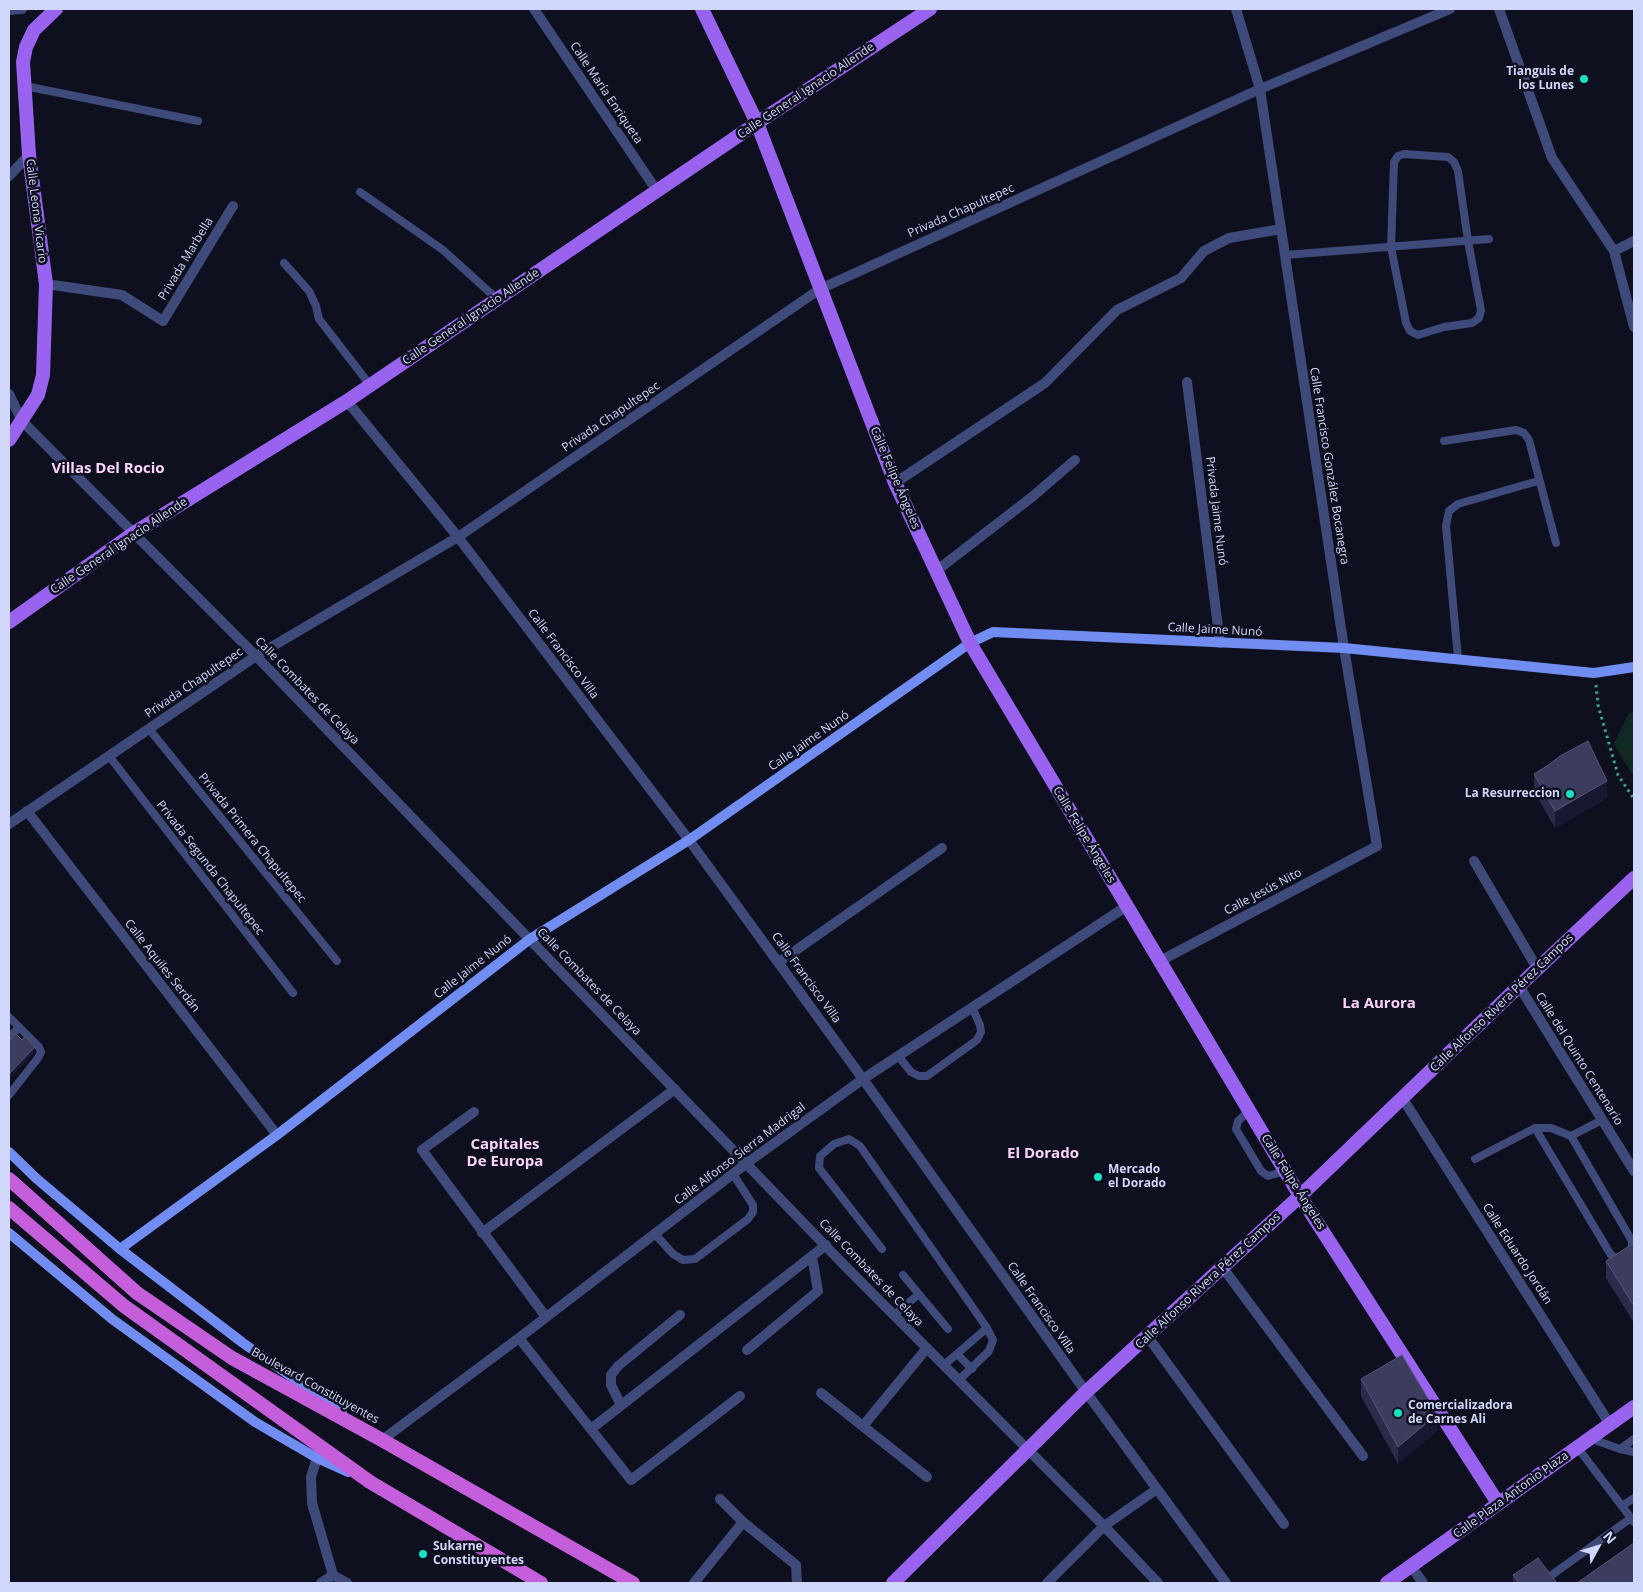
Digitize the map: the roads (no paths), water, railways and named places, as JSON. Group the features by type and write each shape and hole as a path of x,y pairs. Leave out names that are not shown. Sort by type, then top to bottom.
{"highway":[{"name":"Boulevard Constituyentes","path":"9,1179 137,1293 232,1358 382,1440 632,1583"},
{"path":"9,1208 124,1306 320,1453 531,1581"}],"main road":[{"name":"Calle Leona Vicario","path":"9,440 38,394 43,375 46,284 29,155 23,62 26,47 34,30 56,9"},
{"name":"Calle Felipe Ángeles","path":"702,9 757,123 895,483 970,643 1300,1196 1498,1503"},
{"name":"Calle General Ignacio Allende","path":"9,622 134,533 370,386 757,123 930,9"},
{"name":"Calle Jaime Nunó","path":"120,1248 277,1135 530,938 690,840 970,643 993,632 1344,648 1594,673 1634,667"},
{"name":"Calle Alfonso Rivera Pérez Campos","path":"893,1583 1086,1392 1300,1196 1634,878"},
{"path":"9,1152 37,1179 120,1248 244,1343 382,1440"},
{"path":"9,1233 112,1319 255,1422 320,1453"},
{"name":"Calle Plaza Antonio Plaza","path":"1388,1583 1634,1407"}],"street":[{"path":"9,10 22,9"},
{"name":"Calle María Enriqueta","path":"534,9 657,191"},
{"name":"Calle Francisco González Bocanegra","path":"1236,9 1260,89 1344,648 1377,846"},
{"name":"Privada Chapultepec","path":"9,824 256,656 458,537 820,289 1260,89 1450,9"},
{"path":"1499,9 1552,158 1614,251 1634,327"},
{"path":"9,176 29,155"},
{"name":"Privada Marbella","path":"46,284 122,295 163,320 233,206"},
{"path":"895,483 1045,383 1118,310 1180,278 1204,251 1230,238 1281,229"},
{"path":"1614,251 1634,241"},
{"name":"Privada Jaime Nunó","path":"1188,382 1220,643"},
{"name":"Calle Combates de Celaya","path":"9,394 22,420 256,656 894,1315 1104,1526 1158,1583"},
{"name":"Calle Francisco Villa","path":"347,401 458,537 690,840 1086,1392 1226,1583"},
{"path":"936,571 1032,497 1075,460"},
{"name":"Calle Aquiles Serdán","path":"27,812 277,1135"},
{"name":"Calle Jesús Nito","path":"1160,961 1377,846"},
{"path":"779,962 942,848"},
{"path":"1474,861 1538,968"},
{"name":"Calle Alfonso Sierra Madrigal","path":"382,1440 519,1338 747,1163 863,1079 1127,906"},
{"name":"Calle del Quinto Centenario","path":"1519,986 1634,1171"},
{"path":"482,1233 675,1089"},
{"name":"Calle Eduardo Jordán","path":"1403,1099 1610,1423"},
{"path":"474,1112 422,1150 546,1317"},
{"path":"591,1429 826,1245"},
{"path":"747,1350 818,1291 812,1256"},
{"path":"1223,1268 1362,1456"},
{"path":"620,1405 611,1385 611,1375 618,1366 680,1315"},
{"path":"1148,1337 1284,1524"},
{"path":"519,1338 631,1480 740,1396"},
{"path":"863,1426 927,1348"},
{"path":"821,1393 927,1477"},
{"path":"320,1453 311,1477 312,1503 333,1575 347,1583"},
{"path":"1048,1583 1104,1526 1157,1489"},
{"path":"720,1499 743,1522 796,1565 797,1583"},
{"path":"694,1583 743,1522"},
{"path":"1411,1566 1423,1583"},
{"path":"321,1583 333,1575"}],"lane":[{"path":"25,86 198,120"},
{"path":"1404,154 1448,157 1454,162 1458,170 1468,241 1481,310 1479,318 1472,323 1444,327 1418,334 1410,331 1406,323 1390,247 1394,162 1398,156 1404,154"},
{"path":"360,192 443,250 497,299"},
{"path":"1285,255 1489,239"},
{"path":"284,264 310,291 319,319 370,386"},
{"path":"1444,441 1516,430 1524,433 1529,440 1538,481 1556,543"},
{"path":"1458,659 1446,526 1449,511 1458,504 1538,481"},
{"name":"Privada Primera Chapultepec","path":"149,729 337,961"},
{"name":"Privada Segunda Chapultepec","path":"109,756 293,993"},
{"path":"899,1057 912,1072 920,1076 927,1076 977,1040 981,1032 980,1025 972,1007"},
{"path":"9,1017 41,1052 9,1095"},
{"path":"9,1038 19,1027"},
{"path":"1249,1111 1238,1121 1236,1130 1256,1163 1261,1171 1268,1176 1286,1171"},
{"path":"1571,1136 1602,1120"},
{"path":"1475,1160 1535,1128 1551,1128 1571,1136 1632,1241 1632,1247 1626,1254 1616,1258 1611,1255 1535,1128"},
{"path":"882,1249 819,1168 820,1156 834,1144 849,1139 860,1146 987,1328 993,1340 990,1351 959,1380"},
{"path":"655,1234 673,1254 684,1260 695,1259 740,1225 753,1212 753,1205 734,1174"},
{"path":"903,1275 948,1329"},
{"path":"894,1315 919,1294"},
{"path":"944,1365 987,1328"},
{"path":"957,1354 972,1369"},
{"path":"1589,1438 1634,1452"},
{"path":"1620,1449 1634,1439"},
{"path":"1549,1577 1632,1520 1577,1447"},
{"path":"1622,1506 1634,1498"}],"place":[{"name":"Tianguis de los Lunes","path":"1584,79"},
{"name":"La Resurreccion","path":"1570,794"},
{"name":"Mercado el Dorado","path":"1098,1177"},
{"name":"Comercializadora de Carnes Ali","path":"1398,1413"},
{"name":"Sukarne Constituyentes","path":"423,1554"}],"district":[{"name":"Villas Del Rocio","path":"108,469"},
{"name":"La Aurora","path":"1379,1004"},
{"name":"Capitales De Europa","path":"505,1154"},
{"name":"El Dorado","path":"1043,1154"}]}
